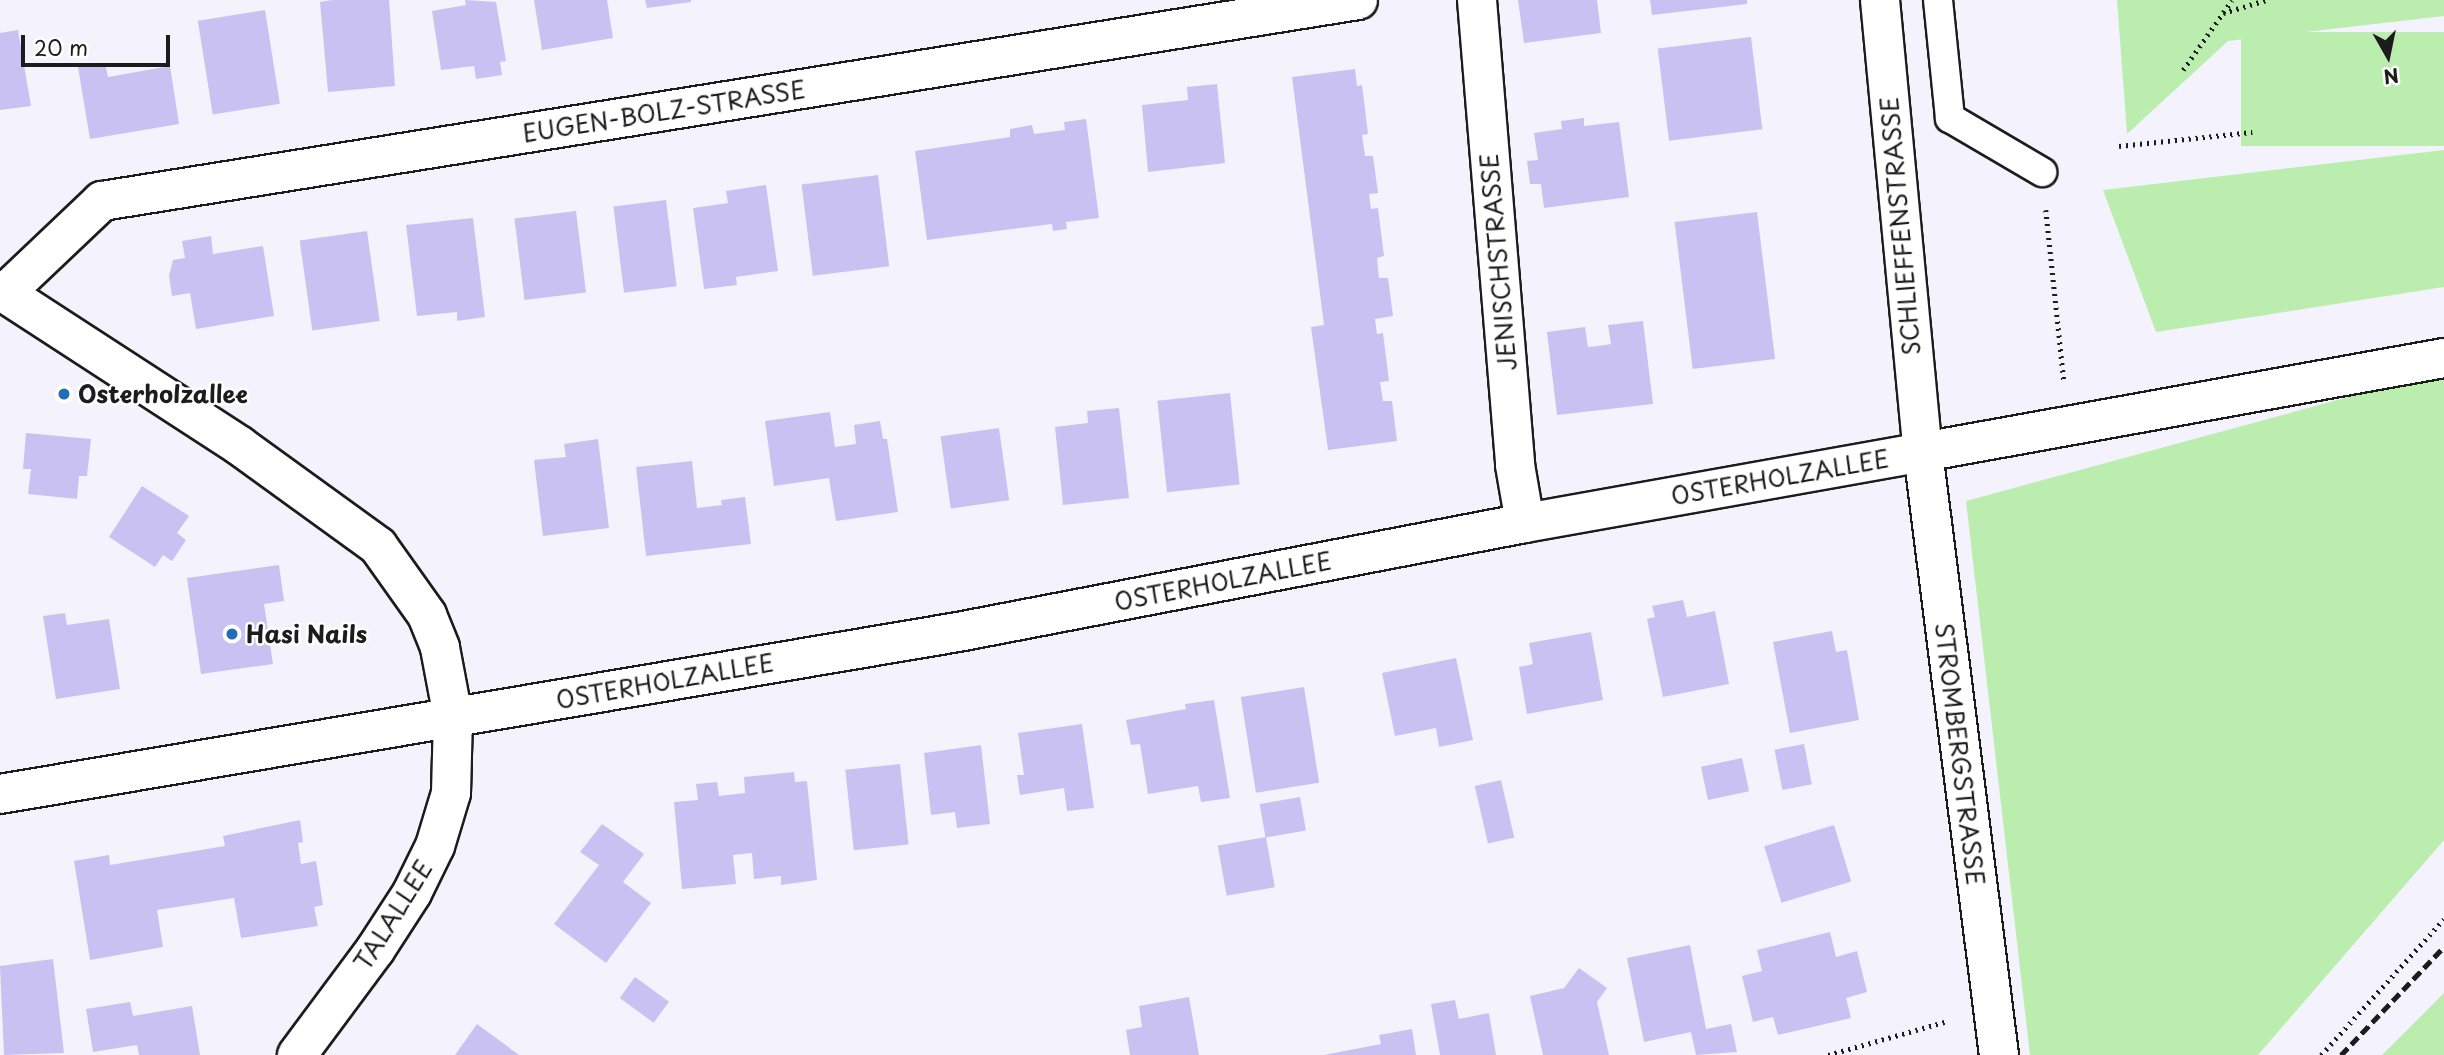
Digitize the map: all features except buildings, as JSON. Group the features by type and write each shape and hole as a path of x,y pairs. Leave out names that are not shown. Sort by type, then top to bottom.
{"street":[{"name":"EUGEN-BOLZ-STRASSE","path":"3,291 102,201 1358,0"},
{"name":"JENISCHSTRASSE","path":"1477,0 1514,466 1525,523"},
{"name":"SCHLIEFFENSTRASSE","path":"1880,0 1923,452"},
{"name":"TALALLEE","path":"3,291 240,446 378,546 427,615 440,648 453,717 451,793 435,846 412,892 375,950 297,1055"},
{"name":"OSTERHOLZALLEE","path":"0,794 958,632 1525,523 2068,428 2444,358"},
{"name":"STROMBERGSTRASSE","path":"1923,452 1999,1055"}],"lane":[{"path":"1938,0 1950,118 2042,173"}],"path":[{"path":"2183,70 2232,0"},
{"path":"2222,13 2266,0"},
{"path":"2119,146 2252,132"},
{"path":"2042,173 2068,428"},
{"path":"2321,1055 2444,919"},
{"path":"1828,1055 1935,1023 1992,1012"}],"green space":[{"path":"2117,0 2444,0 2444,16 2228,41 2127,134"},
{"path":"2241,32 2444,32 2444,146 2241,146"},
{"path":"2444,150 2444,287 2156,332 2103,190"},
{"path":"2444,371 2444,840 2258,1055 2030,1055 1966,501"},
{"path":"2444,993 2444,1055 2382,1055"}],"railway":[{"path":"2341,1055 2444,947"}],"place":[{"name":"Osterholzallee","path":"64,394"},
{"name":"Hasi Nails","path":"232,634"}]}
